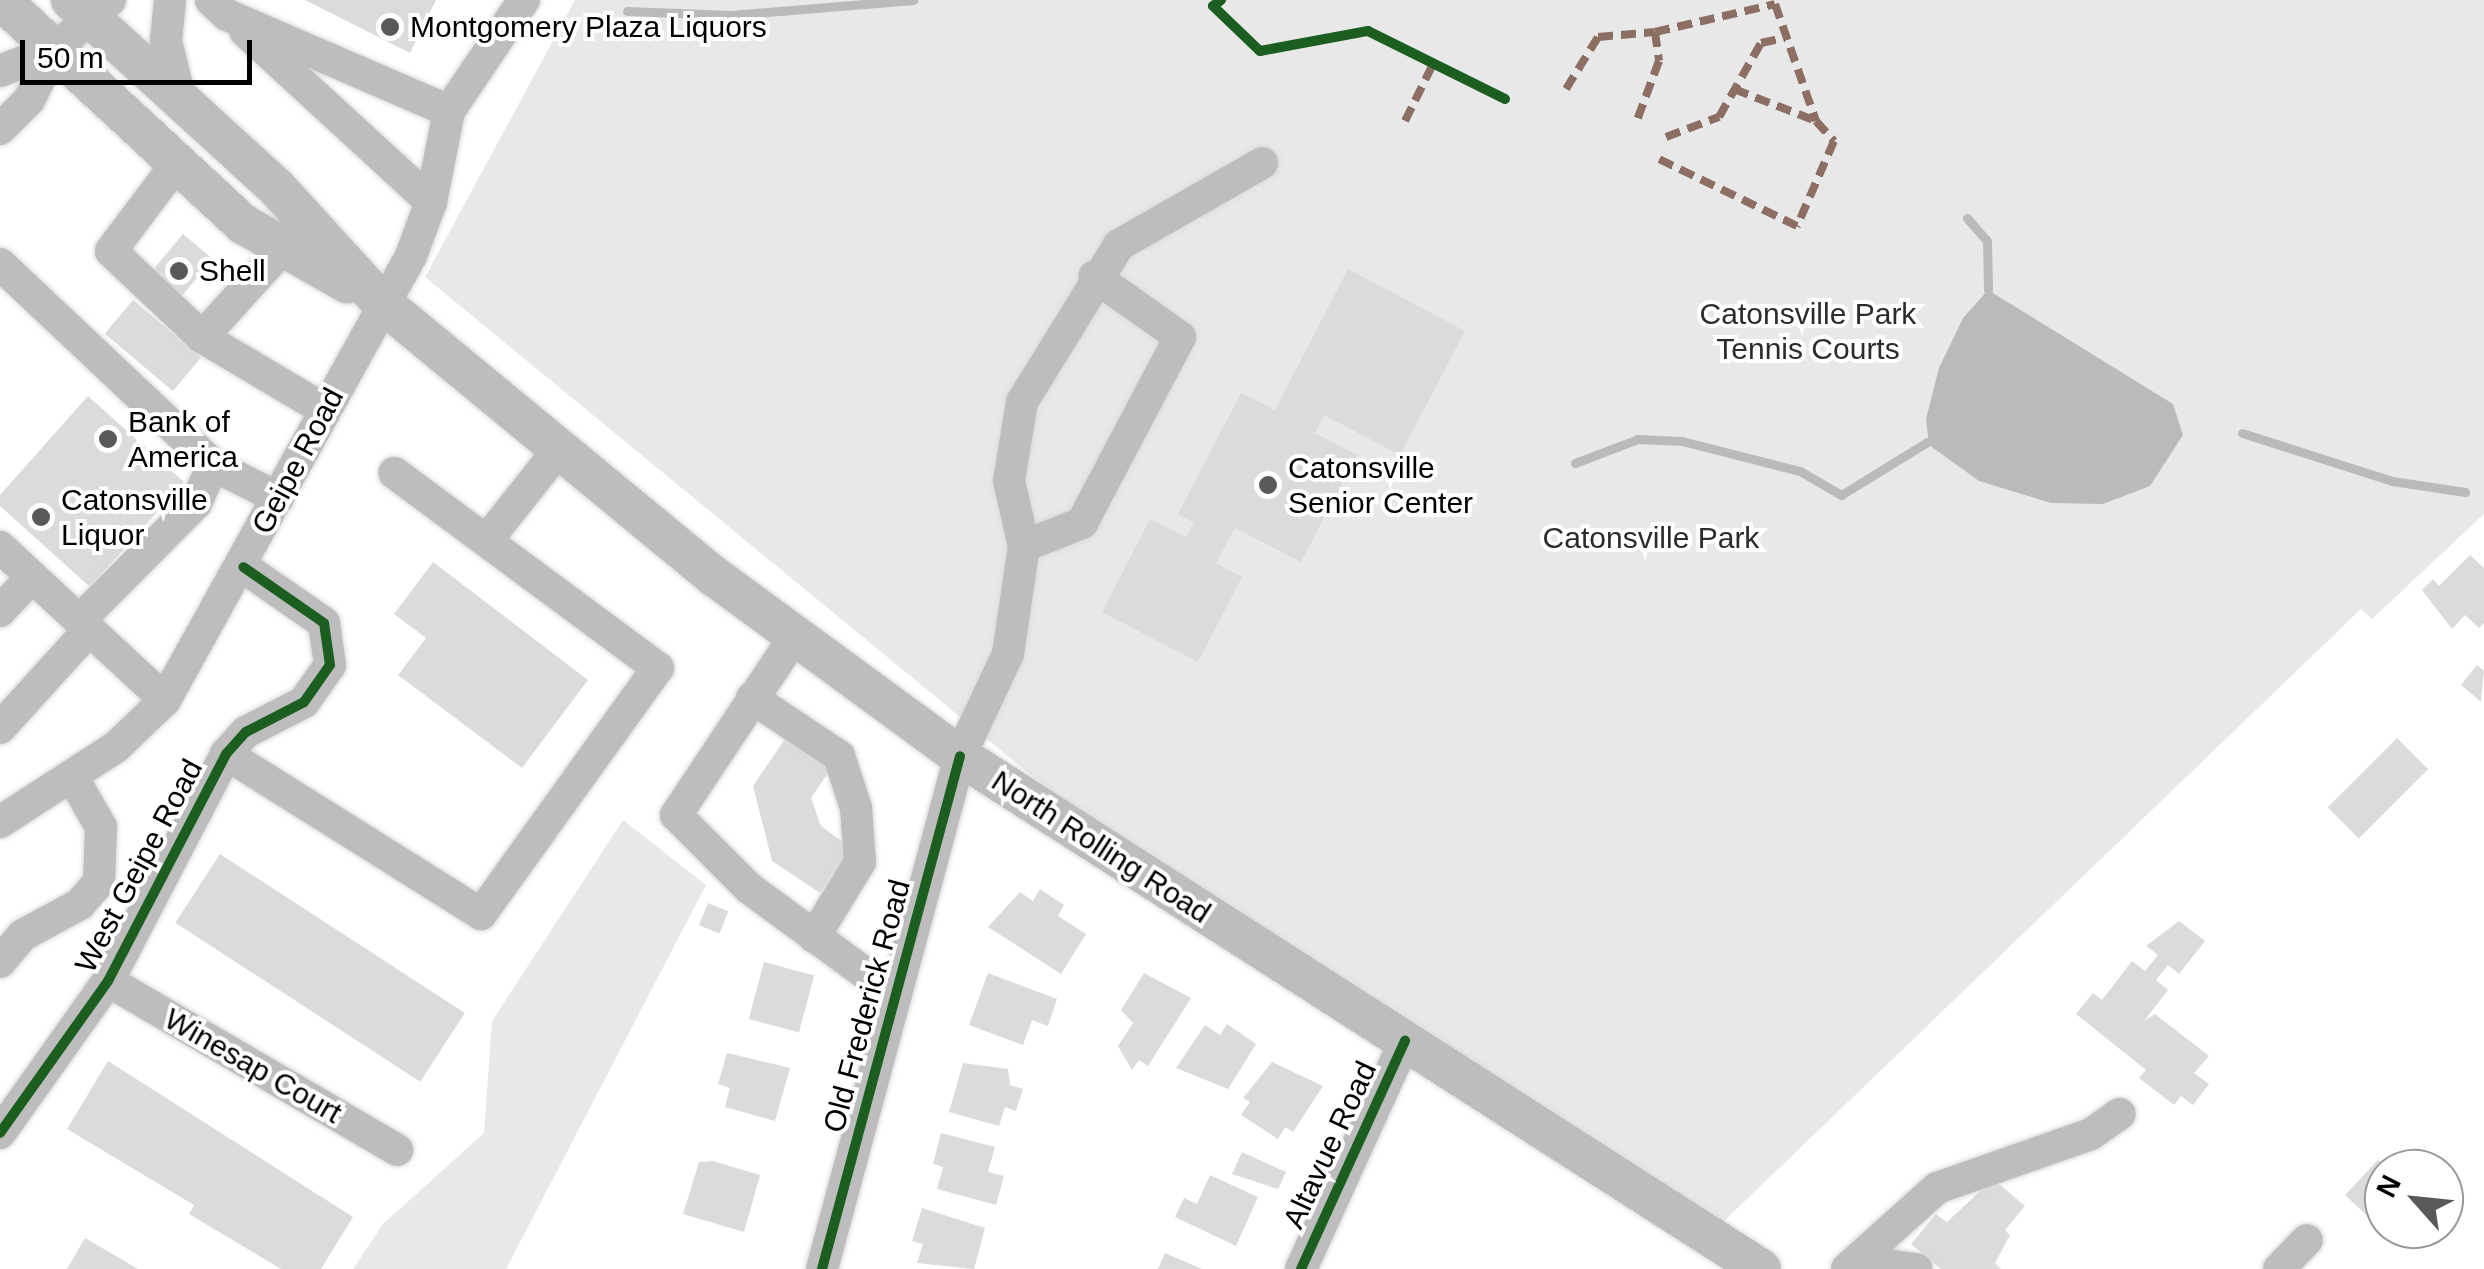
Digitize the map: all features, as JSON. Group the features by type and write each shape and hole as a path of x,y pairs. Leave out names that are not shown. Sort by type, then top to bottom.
{"main road":[{"name":"North Rolling Road","path":"1,0 243,224 381,302"},
{"name":"North Rolling Road","path":"90,4 183,110 276,187 381,302 556,453 795,636 960,756 1761,1269"}],"street":[{"path":"170,0 166,41 183,110"},
{"path":"219,7 450,111 524,0"},
{"path":"0,129 28,100 54,50 90,4"},
{"path":"219,7 431,202"},
{"path":"0,71 54,50"},
{"name":"Geipe Road","path":"0,822 72,778 165,700 243,567 381,302 411,256 431,202 450,111"},
{"path":"176,163 112,251 202,336 325,410"},
{"path":"1094,276 1180,338 1082,524 1024,546 1009,482 1018,416 1043,358 1094,276 1119,245 1158,218 1262,164"},
{"path":"202,336 284,246"},
{"path":"0,264 213,465 278,498"},
{"path":"487,540 556,453"},
{"path":"0,728 85,625 196,503 213,465"},
{"path":"226,754 481,914 658,668 394,474"},
{"name":"Old Frederick Road","path":"822,1269 960,756 1008,654 1024,546"},
{"path":"0,547 165,700"},
{"name":"West Geipe Road","path":"0,1133 108,981 226,754 246,732 304,702 330,665 324,623 243,567"},
{"path":"0,611 32,577"},
{"path":"795,636 676,815 750,888 896,996"},
{"path":"752,698 844,762 860,862 814,937"},
{"path":"0,962 24,935 80,904 99,882 102,827 72,778"},
{"name":"Winesap Court","path":"108,981 397,1150"},
{"name":"Altavue Road","path":"1301,1269 1405,1041"},
{"path":"1852,1265 1937,1188 2091,1134 2120,1114"},
{"path":"2279,1269 2308,1240"},
{"path":"1852,1265 1916,1269"}],"green space":[{"name":"Catonsville Park","path":"575,0 2484,0 2484,514 2372,619 2361,609 1721,1224 1055,795 425,277"},
{"path":"623,820 706,885 506,1269 353,1269 383,1224 484,1133 492,1021"}],"shaded area":[{"path":"1988,290 2173,404 2183,435 2150,486 2103,504 2051,503 1979,481 1929,445 1926,419 1939,368 1963,318"}],"building":[{"name":"Montgomery Plaza Liquors","path":"305,0 436,0 410,53"},
{"name":"Shell","path":"183,234 213,259 174,306 144,281"},
{"name":"Catonsville Senior Center","path":"1348,269 1465,331 1400,455 1324,415 1315,433 1357,455 1301,562 1235,528 1216,563 1242,577 1198,662 1102,612 1150,519 1186,537 1194,523 1178,514 1241,393 1275,410"},
{"path":"133,300 201,357 173,391 105,334"},
{"path":"88,396 184,482 90,587 0,506 0,495"},
{"path":"2470,555 2484,568 2484,623 2479,628 2465,615 2452,629 2422,590 2433,579 2439,586"},
{"path":"433,562 588,680 522,768 398,675 426,638 394,614"},
{"path":"2477,665 2484,671 2481,702 2461,685"},
{"path":"787,736 832,767 811,798 821,826 851,848 820,893 772,861 753,786"},
{"path":"2397,738 2428,769 2359,838 2328,807"},
{"path":"220,854 465,1013 420,1082 175,923"},
{"path":"1040,889 1064,905 1058,916 1086,934 1061,974 988,927 1020,892 1033,901"},
{"path":"708,903 728,911 719,933 699,925"},
{"path":"2179,921 2205,941 2179,974 2168,965 2156,980 2168,990 2144,1021 2155,1014 2209,1056 2194,1073 2209,1084 2193,1105 2181,1096 2174,1105 2139,1078 2146,1070 2076,1014 2093,993 2102,1000 2132,961 2145,971 2158,955 2146,946"},
{"path":"764,962 814,975 799,1032 749,1019"},
{"path":"988,973 1057,999 1048,1026 1032,1020 1023,1045 969,1025"},
{"path":"1144,973 1191,998 1148,1066 1139,1060 1132,1070 1118,1046 1133,1023 1121,1010"},
{"path":"1227,1024 1256,1044 1228,1089 1176,1068 1205,1025 1220,1035"},
{"path":"727,1053 790,1068 775,1121 725,1107 730,1088 718,1084"},
{"path":"108,1061 353,1217 321,1269 281,1269 189,1214 194,1205 67,1129"},
{"path":"1272,1062 1323,1086 1293,1132 1285,1127 1278,1139 1241,1115 1250,1102 1243,1098"},
{"path":"963,1063 1008,1069 1010,1085 1023,1089 1016,1111 1005,1107 999,1126 949,1112"},
{"path":"941,1133 995,1147 988,1172 1004,1176 996,1205 937,1189 943,1167 933,1164"},
{"path":"1242,1152 1286,1172 1278,1189 1232,1174"},
{"path":"713,1161 760,1175 744,1232 683,1214 699,1162"},
{"path":"1210,1175 1258,1197 1236,1246 1175,1217 1184,1198 1197,1204"},
{"path":"2364,1175 2364,1213 2345,1195"},
{"path":"1993,1179 2025,1206 2005,1230 2010,1235 1995,1263 2001,1269 1941,1269 1911,1244 1936,1214 1947,1222"},
{"path":"922,1208 985,1228 974,1269 917,1263 923,1244 912,1241"},
{"path":"85,1238 138,1269 67,1269"},
{"path":"1165,1253 1202,1269 1158,1269"}],"waterway":[{"path":"627,11 730,15 913,0"},
{"path":"1967,218 1987,241 1988,290"},
{"path":"2242,433 2392,481 2465,492"},
{"path":"1575,463 1638,439 1682,441 1800,471 1841,495 1927,442"}],"marked path":[{"path":"1655,32 1775,4 1816,121 1834,141 1797,226 1655,157"},
{"path":"1566,89 1598,37 1655,32 1659,61 1636,123"},
{"path":"1666,137 1719,117 1761,43 1784,38"},
{"path":"1405,121 1433,64"},
{"path":"1734,89 1816,121"}],"cycle path":[{"path":"1221,0 1213,6 1260,51 1368,31 1505,99"},
{"path":"0,1133 108,981 226,754 246,732 304,702 330,665 324,623 243,567"},
{"path":"822,1269 960,756"},
{"path":"1301,1269 1405,1041"}],"place":[{"name":"Montgomery Plaza Liquors","path":"390,27"},
{"name":"Shell","path":"179,271"},
{"name":"Bank of America","path":"108,439"},
{"name":"Catonsville Senior Center","path":"1268,485"},
{"name":"Catonsville Liquor","path":"41,517"}],"park label":[{"name":"Catonsville Park Tennis Courts","path":"1808,331"}]}
